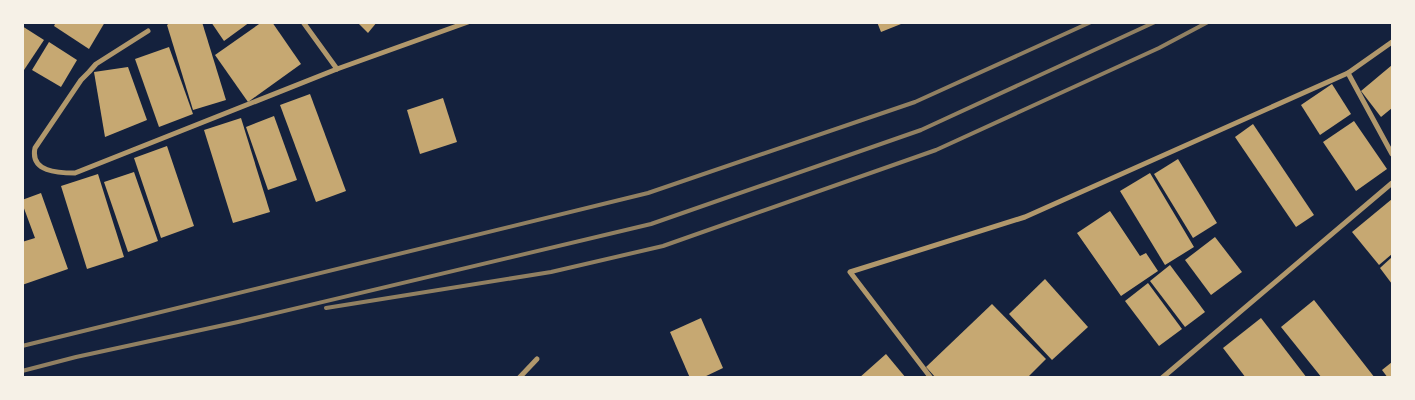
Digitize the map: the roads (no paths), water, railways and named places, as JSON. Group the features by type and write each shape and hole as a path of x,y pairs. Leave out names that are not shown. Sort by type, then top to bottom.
{"street":[{"path":"303,22 337,69"},
{"path":"148,31 96,64 81,80 34,148 33,154 41,167 50,172 75,173 337,69 468,22"},
{"path":"931,378 850,272 1024,217 1348,73 1392,43"},
{"path":"1348,73 1392,154"},
{"path":"1162,378 1392,183"},
{"path":"519,378 537,359"}],"railway":[{"path":"22,346 648,193 915,102 1091,22"},
{"path":"22,371 651,224 921,130 1155,22"},
{"path":"326,308 551,272 663,246 936,150 1159,48 1208,22"}]}
